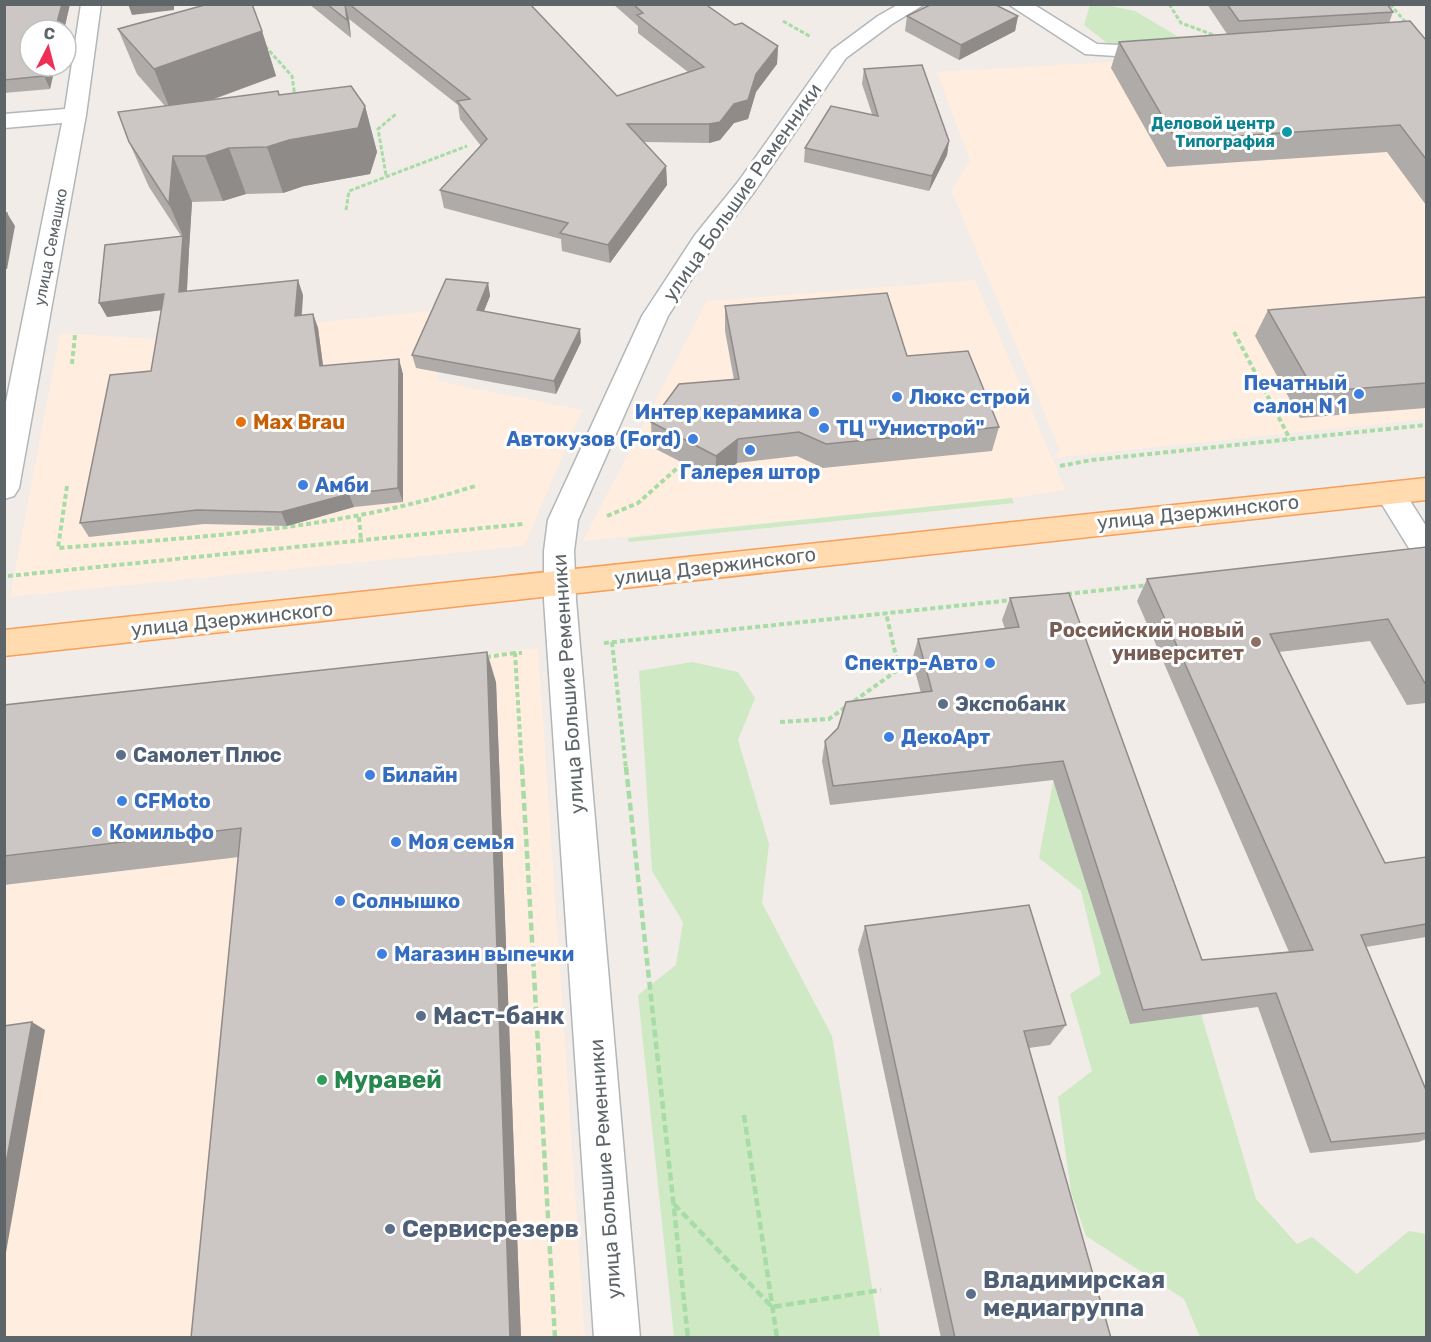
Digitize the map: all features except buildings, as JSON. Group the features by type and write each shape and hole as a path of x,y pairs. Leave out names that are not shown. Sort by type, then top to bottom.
{"main road":[{"name":"улица Дзержинского","path":"4,644 560,584 1059,526 1426,489"}],"street":[{"name":"улица Семашко","path":"4,488 75,115 91,4"},
{"name":"улица Большие Ременники","path":"617,1338 563,648 559,536 563,520 656,316 704,240 746,186 839,54 885,20 915,4"},
{"path":"1018,4 1092,50 1181,52"},
{"path":"4,121 75,115"},
{"path":"1390,493 1426,550"}],"path":[{"path":"1169,4 1181,23 1221,37"},
{"path":"1390,4 1412,30"},
{"path":"262,43 292,76 297,106"},
{"path":"386,175 378,129 396,114"},
{"path":"345,210 350,191 386,175 468,146"},
{"path":"1234,332 1290,439"},
{"path":"1060,466 1092,460 1426,425"},
{"path":"617,515 665,484 684,463"},
{"path":"68,486 58,548 240,534 359,517 437,500 475,486"},
{"path":"359,517 361,541"},
{"path":"8,576 527,524"},
{"path":"1059,595 1152,584"},
{"path":"480,658 1024,598"},
{"path":"780,722 830,719 899,669 886,613"},
{"path":"612,642 688,1338"},
{"path":"515,653 555,1338"},
{"path":"744,1115 777,1338"},
{"path":"673,1204 772,1307"},
{"path":"772,1307 881,1290"}],"shaded area":[{"path":"1408,45 1426,66 1426,419 1052,458 1060,450 951,190 970,161 937,72"},
{"path":"975,280 1065,490 1012,498 583,541 707,301"},
{"path":"429,311 438,381 582,410 524,546 10,597 60,333 153,339"},
{"path":"538,648 585,1337 5,1337 4,711"}],"green space":[{"path":"1090,5 1106,5 1135,11 1177,36 1226,40 1127,48 1107,43 1084,25"},
{"path":"1012,498 1014,503 629,542 628,538"},
{"path":"692,662 738,672 755,698 738,740 769,844 762,903 832,1036 880,1337 674,1337 638,995 676,965 683,922 652,871 639,671"},
{"path":"1053,782 1201,1014 1256,1199 1297,1244 1312,1237 1357,1274 1409,1231 1426,1234 1426,1337 1200,1337 1184,1299 1086,1236 1071,1192 1058,1097 1092,1071 1070,994 1101,974 1081,891 1039,858"}],"place":[{"name":"Деловой центр Типография","path":"1287,132"},
{"name":"Печатный салон N 1","path":"1359,394"},
{"name":"Люкс строй","path":"897,397"},
{"name":"Интер керамика","path":"814,412"},
{"name":"Max Brau","path":"241,422"},
{"name":"ТЦ \"Унистрой\"","path":"824,428"},
{"name":"Автокузов (Ford)","path":"693,439"},
{"name":"Галерея штор","path":"750,450"},
{"name":"Амби","path":"303,485"},
{"name":"Российский новый университет","path":"1256,642"},
{"name":"Спектр-Авто","path":"990,663"},
{"name":"Экспобанк","path":"943,704"},
{"name":"ДекоАрт","path":"889,737"},
{"name":"Самолет Плюс","path":"121,755"},
{"name":"Билайн","path":"370,775"},
{"name":"CFMoto","path":"122,801"},
{"name":"Комильфо","path":"97,832"},
{"name":"Моя семья","path":"396,842"},
{"name":"Солнышко","path":"340,901"},
{"name":"Магазин выпечки","path":"382,954"},
{"name":"Маст-банк","path":"421,1016"},
{"name":"Муравей","path":"322,1080"},
{"name":"Сервисрезерв","path":"390,1229"},
{"name":"Владимирская медиагруппа","path":"971,1294"}]}
